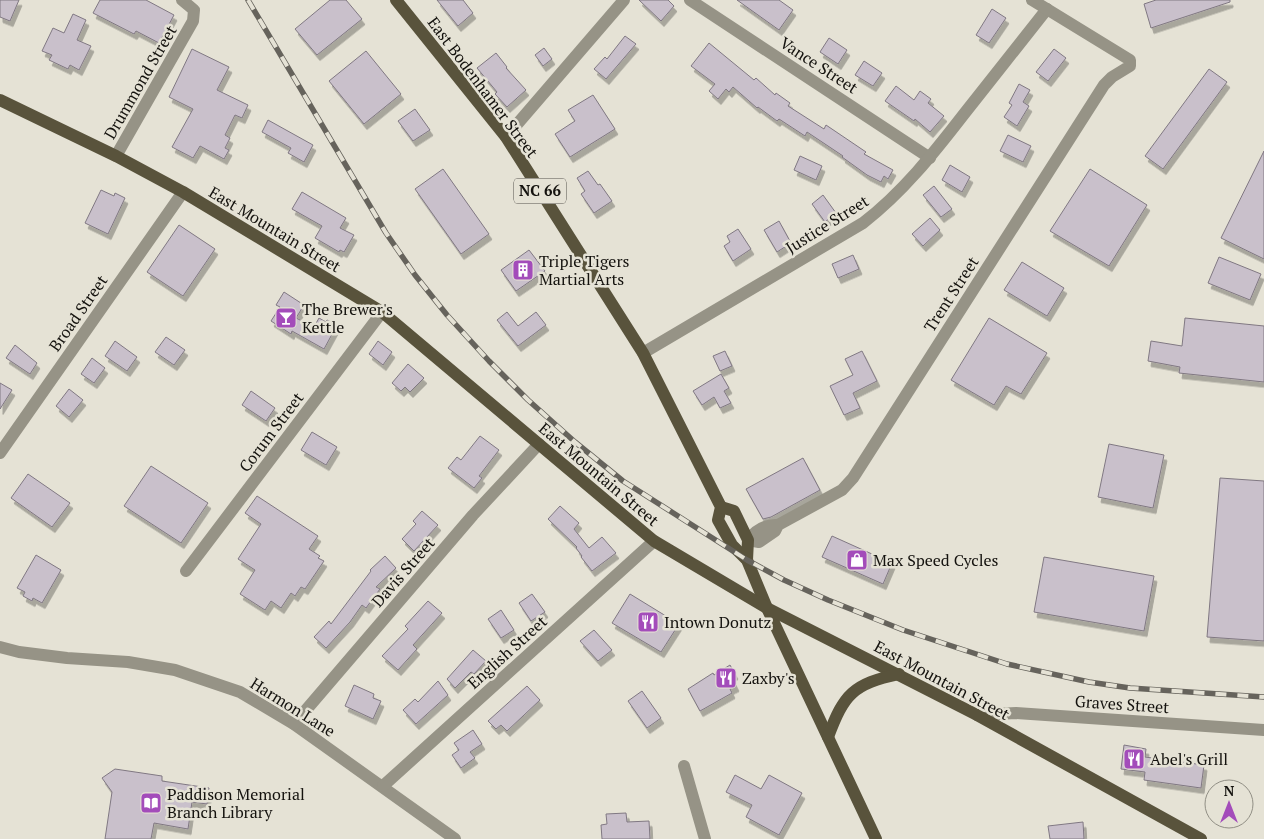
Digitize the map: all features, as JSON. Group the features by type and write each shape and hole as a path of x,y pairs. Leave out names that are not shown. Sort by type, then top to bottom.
{"main road":[{"name":"East Bodenhamer Street","path":"396,0 506,137 643,353 721,506 734,512 748,540 747,560"},
{"name":"East Mountain Street","path":"0,100 116,156 184,192 382,312 654,541 766,608 977,715 1201,839"},
{"name":"East Bodenhamer Street","path":"721,506 718,520 732,545 747,560 766,608"},
{"name":"NC 66","path":"766,608 876,839"},
{"path":"828,737 838,711 854,691 878,679 899,674"}],"street":[{"name":"Drummond Street","path":"116,156 193,21 194,10 182,0"},
{"path":"506,137 624,0"},
{"name":"Vance Street","path":"690,0 930,158"},
{"path":"1032,0 1047,9"},
{"name":"Justice Street","path":"643,353 863,223 885,206 930,158 1047,9"},
{"name":"Trent Street","path":"748,540 759,542 775,531 778,525 842,490 853,478 1104,85 1112,77 1130,66 1130,60 1047,9"},
{"name":"Broad Street","path":"0,453 184,192"},
{"name":"Corum Street","path":"186,571 382,312"},
{"name":"Davis Street","path":"294,724 473,515 539,444"},
{"name":"English Street","path":"383,786 654,541"},
{"name":"Harmon Lane","path":"0,646 14,651 67,658 128,662 174,670 240,692 294,724 455,839"},
{"name":"Graves Street","path":"977,715 1016,713 1264,730"},
{"path":"684,766 705,839"}],"building":[{"path":"0,0 19,0 10,21 0,17"},
{"path":"100,0 146,0 174,15 159,43 136,31 134,34 93,13"},
{"path":"330,0 346,0 362,19 317,55 295,29"},
{"path":"437,0 463,0 473,13 458,26"},
{"path":"639,0 668,0 674,6 661,21"},
{"path":"737,0 779,0 793,10 779,30"},
{"path":"1156,0 1230,0 1230,2 1151,28 1144,4"},
{"path":"992,9 1006,18 989,43 976,35"},
{"path":"73,14 86,20 77,40 91,46 79,70 70,65 68,69 49,60 52,55 42,51 53,28 64,33"},
{"path":"625,36 636,44 606,79 594,69 605,57 607,59"},
{"path":"829,38 847,50 838,64 820,52"},
{"path":"709,43 754,80 756,78 775,95 776,93 790,103 788,106 824,129 826,125 866,152 864,154 893,170 888,179 884,176 881,182 867,175 807,132 805,136 779,119 777,121 757,108 733,87 729,92 726,89 718,99 709,91 715,84 691,66"},
{"path":"544,48 552,59 543,66 535,55"},
{"path":"192,49 229,67 217,90 248,105 242,118 235,115 225,135 230,138 225,148 229,150 224,159 200,146 193,158 172,147 193,109 169,97"},
{"path":"1054,49 1066,58 1048,81 1036,72"},
{"path":"366,51 401,94 364,124 329,81"},
{"path":"496,53 506,68 526,90 507,107 495,94 497,92 477,68"},
{"path":"864,61 882,73 873,86 855,75"},
{"path":"1209,69 1227,82 1163,169 1145,156"},
{"path":"1019,84 1030,90 1023,102 1029,106 1017,126 1004,117 1012,105 1009,103"},
{"path":"896,86 914,100 920,91 931,99 928,103 944,116 930,132 915,119 914,121 885,101"},
{"path":"593,95 615,129 570,157 555,134 575,121 568,110"},
{"path":"415,109 430,130 413,141 398,121"},
{"path":"268,120 313,145 304,162 288,153 291,148 262,132"},
{"path":"1008,135 1031,146 1023,162 1000,151"},
{"path":"1264,151 1264,259 1221,238"},
{"path":"800,156 822,166 816,180 794,170"},
{"path":"950,165 970,177 962,192 942,180"},
{"path":"443,169 489,234 461,254 415,189"},
{"path":"1090,169 1147,205 1109,266 1050,231"},
{"path":"588,171 612,201 594,213 581,194 585,191 577,178"},
{"path":"934,186 952,209 941,217 923,195"},
{"path":"101,190 114,196 115,193 125,198 108,234 85,223"},
{"path":"302,192 346,218 340,228 354,235 344,252 340,250 339,252 315,238 322,226 292,209"},
{"path":"823,195 836,213 825,222 812,204"},
{"path":"930,218 940,230 923,246 912,234"},
{"path":"779,221 791,243 777,252 764,230"},
{"path":"179,225 215,249 183,296 147,272"},
{"path":"738,229 751,249 733,261 724,246 730,242 727,236"},
{"name":"Triple Tigers Martial Arts","path":"529,250 545,271 516,291 501,270"},
{"path":"853,255 859,269 838,278 832,264"},
{"path":"1219,257 1261,274 1250,300 1208,283"},
{"path":"1022,262 1064,288 1047,316 1004,290"},
{"path":"284,292 304,305 296,318 314,327 319,318 337,325 324,349 292,331 291,334 271,321 280,307 276,305"},
{"path":"507,312 518,326 536,312 546,325 518,346 497,320"},
{"path":"989,318 1047,353 1021,394 1006,386 994,405 951,380"},
{"path":"1185,318 1264,326 1264,382 1179,373 1180,367 1148,361 1151,341 1182,346"},
{"path":"166,337 185,350 174,365 155,352"},
{"path":"115,341 137,357 127,371 105,356"},
{"path":"378,341 392,352 383,365 369,354"},
{"path":"15,345 37,363 30,374 6,358"},
{"path":"725,351 732,366 720,371 713,356"},
{"path":"862,351 877,381 853,393 860,408 844,415 830,386 853,375 845,359"},
{"path":"92,358 105,368 94,383 81,374"},
{"path":"408,364 424,378 410,392 405,387 401,391 392,383"},
{"path":"721,374 729,388 724,391 731,403 720,408 714,397 702,405 693,391"},
{"path":"0,383 12,390 0,409"},
{"path":"69,389 83,400 69,417 56,406"},
{"path":"251,391 275,408 266,421 242,405"},
{"path":"312,432 337,447 326,465 301,450"},
{"path":"480,436 499,450 479,476 482,478 474,488 448,468 457,457 461,460"},
{"path":"1109,444 1164,455 1153,508 1098,497"},
{"path":"803,458 820,490 771,517 763,519 746,489"},
{"path":"151,466 208,503 181,543 124,506"},
{"path":"28,474 70,503 52,527 11,498"},
{"path":"1220,478 1264,481 1264,641 1207,637"},
{"path":"257,496 318,536 309,549 324,561 305,589 301,587 295,596 291,593 281,608 271,601 265,610 240,594 255,570 238,559 261,524 245,513"},
{"path":"560,506 579,523 574,529 589,548 602,537 616,553 592,571 581,557 577,547 548,519"},
{"path":"422,511 438,525 414,551 402,539 416,524 413,521"},
{"name":"Max Speed Cycles","path":"832,536 892,563 883,584 822,557"},
{"path":"36,555 61,570 42,603 33,598 32,601 23,596 25,592 17,588"},
{"path":"385,556 396,568 376,587 380,589 366,608 362,605 350,622 326,648 314,637 329,621 331,624 370,570"},
{"path":"1044,557 1154,576 1144,631 1034,612"},
{"path":"532,594 545,612 531,621 519,603"},
{"path":"630,594 679,624 661,652 612,623"},
{"path":"428,601 442,613 413,645 417,649 398,670 382,656 408,629 405,626"},
{"path":"501,610 514,630 501,638 488,619"},
{"path":"594,630 612,650 598,661 580,641"},
{"path":"473,650 486,661 474,674 471,672 455,688 447,679"},
{"path":"730,665 735,674 731,676 736,686 730,689 732,693 700,711 688,689"},
{"path":"438,681 448,695 416,724 403,710 415,699 418,702"},
{"path":"354,685 374,694 373,698 381,701 373,719 345,706"},
{"path":"527,686 540,700 507,731 501,725 496,729 488,721"},
{"path":"642,691 661,718 647,728 628,701"},
{"path":"473,730 482,744 470,752 475,758 461,768 452,755 459,750 454,743"},
{"path":"1124,745 1146,749 1145,757 1204,765 1201,788 1144,780 1145,772 1121,769"},
{"name":"Paddison Memorial Branch Library","path":"115,769 162,776 162,781 209,788 207,804 192,802 188,829 154,823 151,839 105,839 112,792 102,778"},
{"path":"735,775 761,789 769,775 802,793 779,835 746,817 752,805 726,792"},
{"path":"626,813 627,822 649,821 650,839 602,839 601,825 607,824 606,814"},
{"path":"1083,822 1084,839 1050,839 1048,826"}],"railway":[{"path":"248,0 386,233 415,275 447,315 528,400 623,481 747,560 784,580 903,630 1007,664 1089,682 1130,688 1264,697"}],"place":[{"name":"Triple Tigers Martial Arts","path":"523,270"},
{"name":"The Brewer's Kettle","path":"286,318"},
{"name":"Max Speed Cycles","path":"857,560"},
{"name":"Intown Donutz","path":"648,622"},
{"name":"Zaxby's","path":"726,678"},
{"name":"Abel's Grill","path":"1134,759"},
{"name":"Paddison Memorial Branch Library","path":"151,803"}]}
